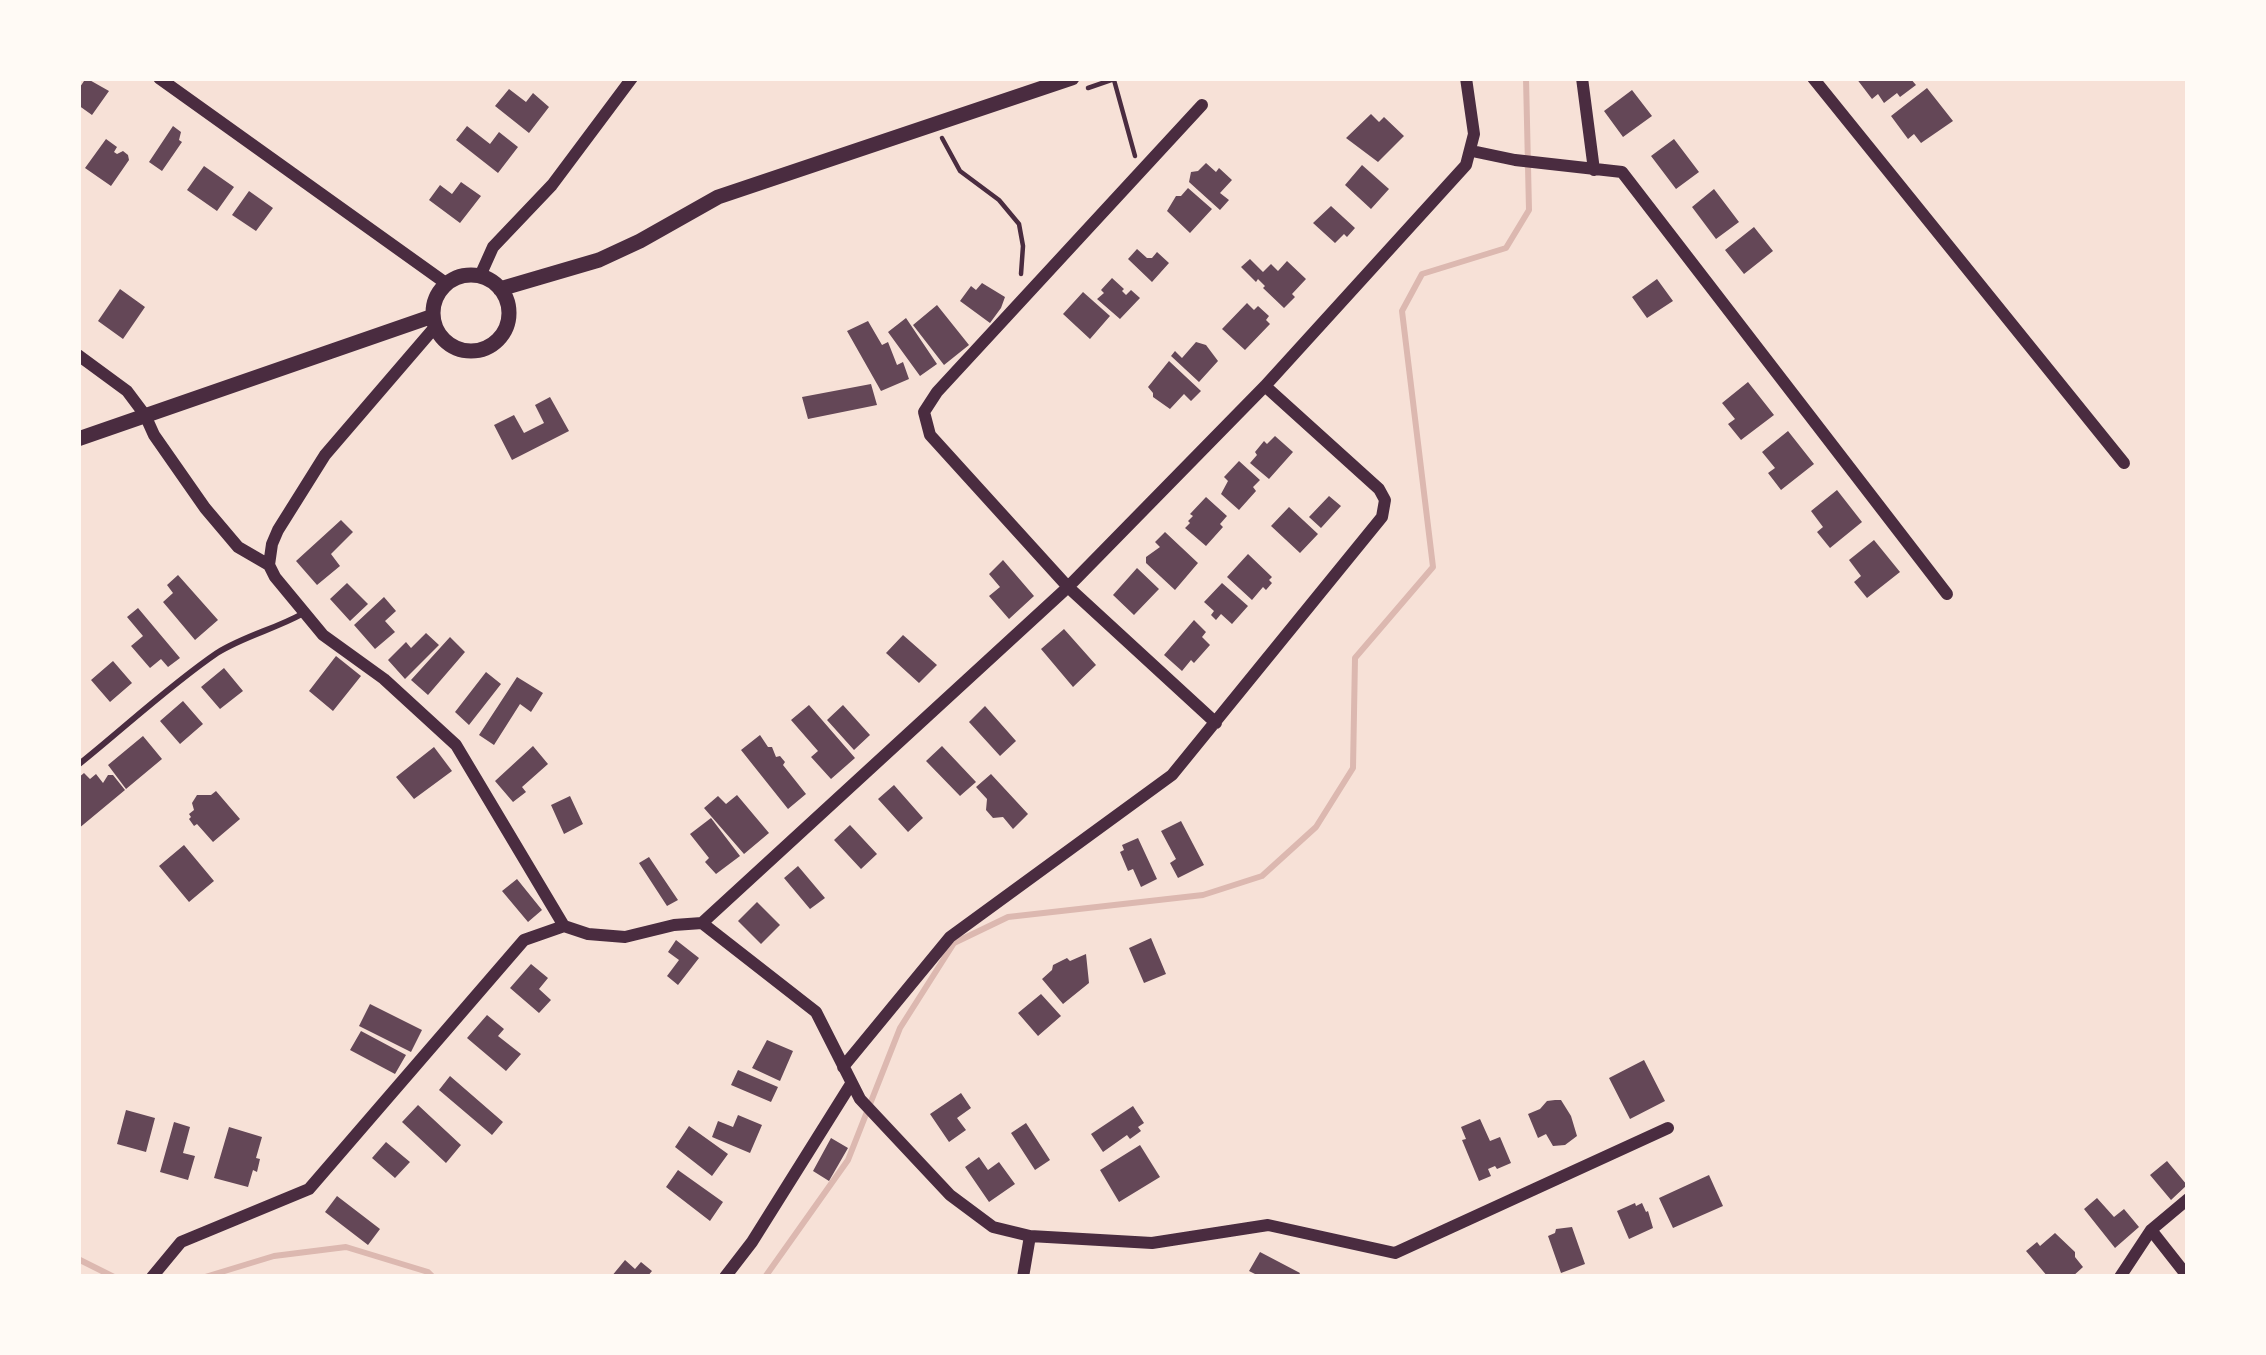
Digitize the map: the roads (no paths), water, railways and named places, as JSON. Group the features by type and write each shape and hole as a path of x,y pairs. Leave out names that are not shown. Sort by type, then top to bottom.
{"street":[{"path":"159,78 447,284"},
{"path":"481,276 493,247 552,184 632,78"},
{"path":"500,289 599,260 718,197 1072,78"},
{"path":"152,1277 181,1242 309,1189 524,940 564,926 588,934 625,937 702,922 1068,587 1265,386 1466,165 1472,151 1472,110 1466,78"},
{"path":"1582,78 1594,170"},
{"path":"1813,78 2124,463"},
{"path":"1202,105 937,392 924,412 930,435 1068,587 1216,723"},
{"path":"1472,151 1622,172 1947,594"},
{"path":"434,321 449,345 482,350 506,327 508,304 500,289 481,276 457,278 439,292 434,321 326,454 278,530 269,565 323,635 384,680 456,745 564,926"},
{"path":"78,439 434,321"},
{"path":"78,355 127,391 205,508 238,548 269,565"},
{"path":"843,1067 950,938 1172,776 1382,517 1385,500 1379,488 1265,386"},
{"path":"702,922 816,1012 860,1099 950,1195 993,1227 1030,1236 1152,1243 1268,1225 1396,1253 1668,1128"},
{"path":"725,1277 851,1084"},
{"path":"2120,1277 2151,1230 2188,1199"},
{"path":"2151,1230 2188,1277"},
{"path":"1023,1277 1030,1236"}],"lane":[{"path":"78,765 216,655 304,612"}],"waterway":[{"path":"765,1277 848,1160 900,1028 954,943 1008,917 1203,895 1262,876 1316,827 1353,768 1355,658 1433,567 1402,311 1422,274 1506,248 1529,210 1526,78"},
{"path":"205,1277 274,1256 346,1247 433,1277"},
{"path":"78,1259 114,1277"}]}
